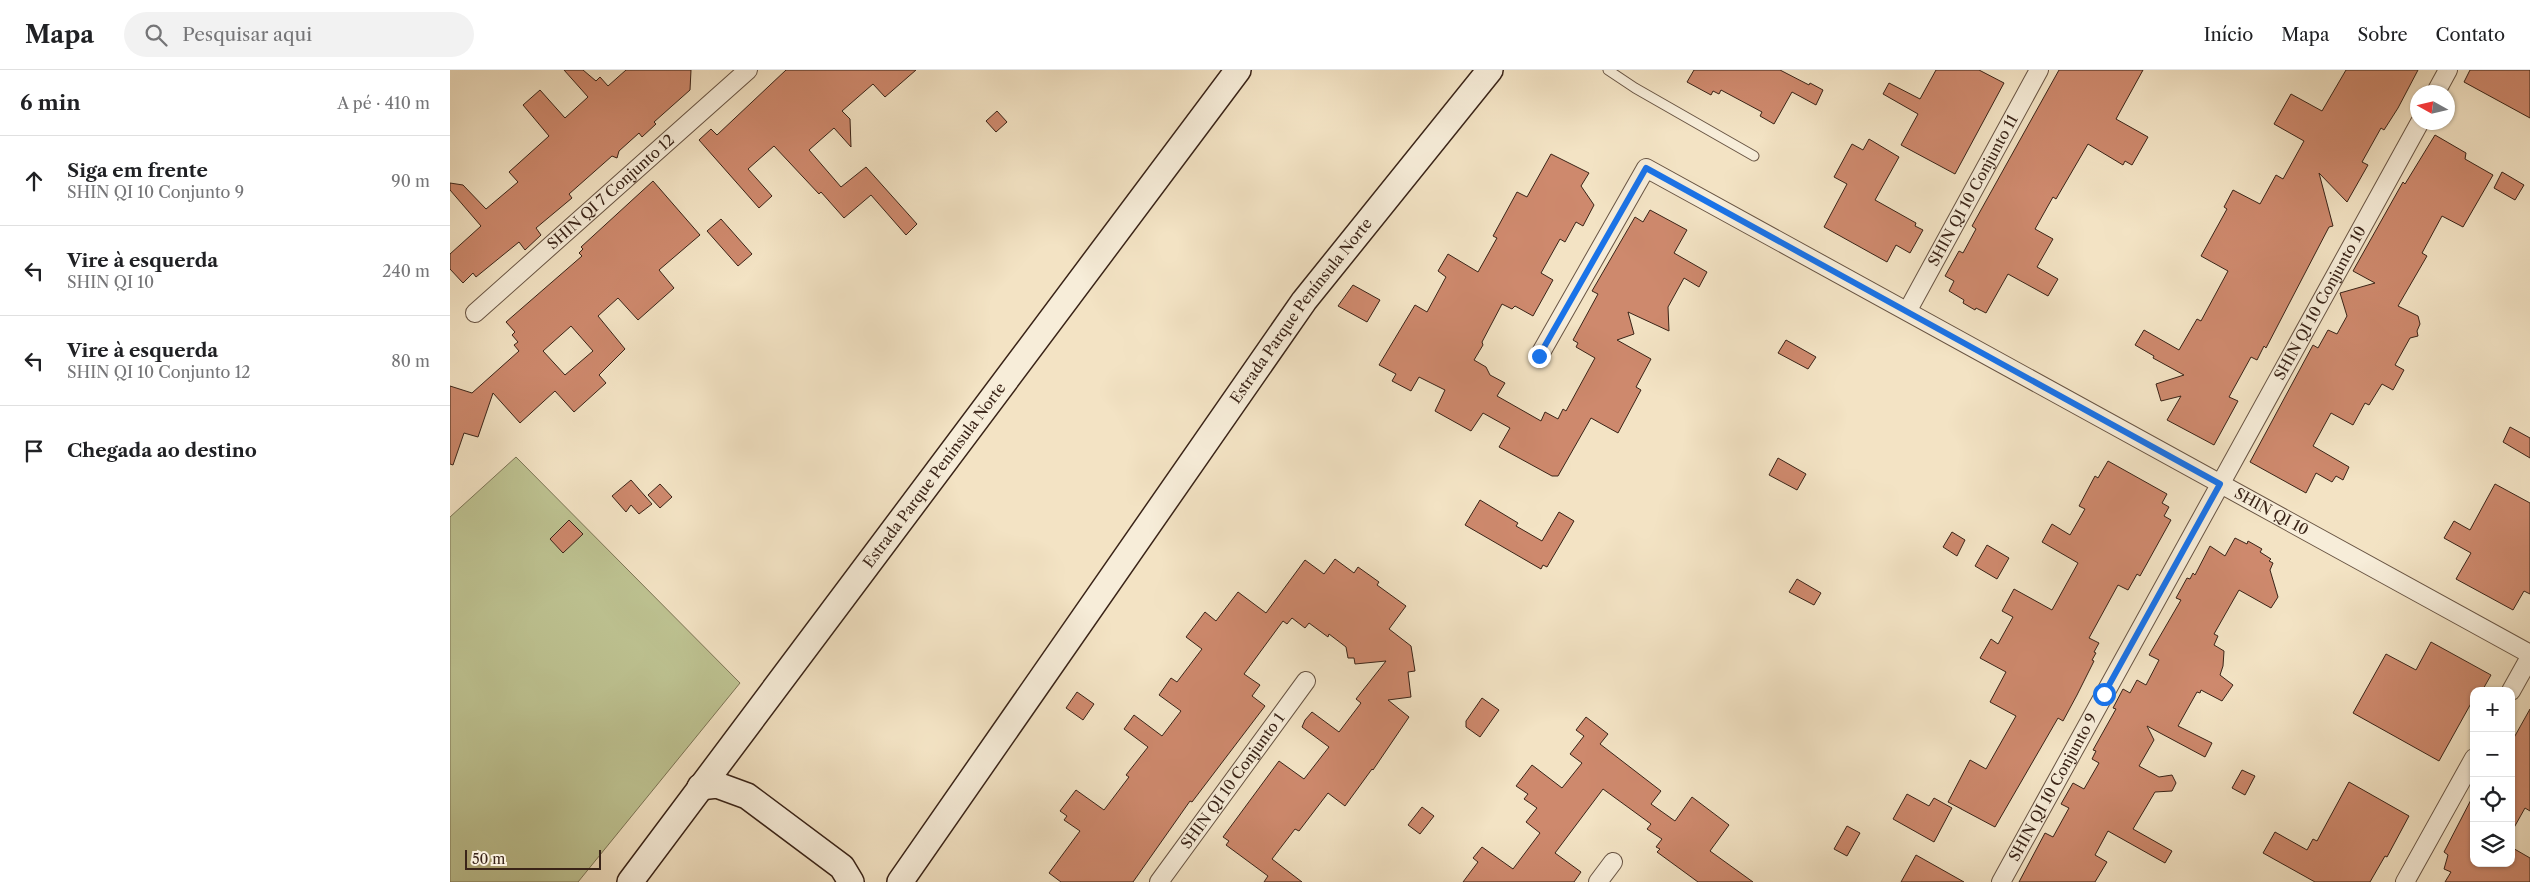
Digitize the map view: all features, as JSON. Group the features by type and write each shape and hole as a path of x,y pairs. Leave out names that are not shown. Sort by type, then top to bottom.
{"main road":[{"name":"Estrada Parque Península Norte","path":"630,882 1238,70"},
{"name":"Estrada Parque Península Norte","path":"900,882 1304,301 1491,70"},
{"path":"700,787 717,785 747,796 842,868 851,882"}],"street":[{"name":"SHIN QI 7 Conjunto 12","path":"475,313 748,70"},
{"name":"SHIN QI 10 Conjunto 11","path":"1908,310 2039,70"},
{"path":"2440,85 2448,70"},
{"name":"SHIN QI 10 Conjunto 10","path":"2220,484 2416,130"},
{"name":"SHIN QI 10","path":"1539,356 1646,168 1908,310 2530,655"},
{"name":"SHIN QI 10 Conjunto 9","path":"2001,882 2220,484"},
{"path":"2513,687 2530,655"},
{"name":"SHIN QI 10 Conjunto 1","path":"1158,882 1306,681"},
{"path":"2405,882 2470,765"},
{"path":"1598,882 1613,862"}],"lane":[{"path":"1608,70 1635,88 1754,156"}],"green space":[{"path":"516,457 740,683 578,882 450,882 450,517"}],"building":[{"path":"564,70 583,70 596,81 600,77 608,86 626,70 691,70 690,90 654,122 656,124 642,137 639,133 619,151 617,158 612,156 569,194 572,198 536,228 541,235 525,250 519,242 476,277 473,273 463,283 450,269 450,254 481,226 450,190 450,183 463,185 486,209 518,182 509,172 549,136 523,105 540,90 565,118 588,97"},
{"path":"786,70 916,70 885,97 873,84 842,111 850,119 851,147 834,128 809,150 841,187 866,167 917,224 906,235 871,195 844,218 821,192 819,194 774,146 748,169 772,196 759,208 699,140 711,129 717,135"},
{"path":"1694,70 1780,70 1823,90 1816,105 1792,92 1774,124 1760,116 1762,112 1721,90 1719,94 1713,91 1711,95 1687,82"},
{"path":"1936,70 1979,70 2004,83 1955,174 1901,145 1918,114 1883,94 1889,83 1920,99"},
{"path":"2059,70 2143,70 2116,119 2148,137 2132,165 2125,161 2123,165 2088,144 2056,199 2053,197 2035,229 2053,239 2037,267 2058,279 2048,296 2008,274 1986,313 1976,308 1975,310 1963,303 1964,300 1949,291 1954,281 1945,276 1959,251 1963,253 1976,229 1972,226"},
{"path":"2346,70 2418,70 2398,108 2384,130 2381,128 2362,162 2368,165 2347,202 2319,173 2333,226 2329,227 2266,348 2264,346 2257,360 2251,357 2229,397 2238,401 2214,445 2167,420 2181,396 2161,401 2156,384 2184,375 2153,358 2154,356 2135,345 2144,330 2179,350 2197,319 2201,321 2228,271 2201,256 2227,209 2224,207 2233,190 2260,204 2276,175 2283,179 2304,141 2274,124 2291,94 2322,111"},
{"path":"2470,70 2530,70 2530,118 2464,82"},
{"path":"997,111 1007,122 996,132 986,121"},
{"path":"2435,135 2466,153 2465,159 2493,175 2463,227 2442,216 2422,253 2427,256 2398,306 2418,316 2420,324 2417,331 2418,336 2410,338 2395,365 2404,370 2393,390 2382,384 2369,405 2365,403 2353,425 2331,413 2313,446 2349,467 2343,480 2336,476 2332,482 2316,473 2306,493 2250,462 2313,345 2318,348 2328,330 2337,334 2347,316 2340,293 2375,283 2353,271 2403,182 2405,184"},
{"path":"1869,139 1899,157 1875,200 1916,223 1915,226 1923,230 1910,253 1896,245 1887,262 1824,227 1847,184 1834,177 1852,144 1863,150"},
{"path":"1551,154 1589,173 1581,186 1594,205 1583,226 1576,222 1565,242 1560,239 1541,273 1553,280 1533,316 1515,306 1512,309 1502,304 1482,342 1483,345 1474,360 1486,367 1490,375 1505,383 1497,396 1541,421 1545,412 1558,419 1563,409 1566,411 1595,358 1576,347 1578,343 1573,340 1598,294 1592,291 1635,217 1643,222 1650,210 1687,230 1674,253 1707,272 1699,287 1684,278 1668,307 1669,331 1628,312 1634,334 1617,340 1651,359 1636,387 1641,390 1618,433 1591,418 1558,476 1552,476 1499,447 1510,428 1483,413 1471,431 1435,411 1445,390 1419,377 1411,391 1392,381 1396,374 1379,365 1415,305 1427,312 1446,277 1438,271 1448,254 1478,272 1497,238 1493,236 1517,192 1527,197"},
{"path":"2502,172 2524,185 2515,200 2494,188"},
{"path":"653,181 700,235 659,270 674,288 638,320 618,298 598,316 625,349 599,375 606,383 574,412 555,391 520,423 493,393 478,437 464,433 453,465 450,464 450,386 472,393 519,351 514,345 518,342 512,335 515,332 506,322 582,256 579,253 583,249 581,247","holes":["571,326 593,351 565,375 543,351"]},
{"path":"721,219 752,254 738,266 707,231"},
{"path":"1353,285 1380,300 1367,322 1338,306"},
{"path":"1786,340 1816,357 1808,369 1778,353"},
{"path":"2510,427 2530,438 2530,458 2503,442"},
{"path":"1778,458 1806,474 1797,490 1769,475"},
{"path":"2108,461 2167,494 2162,503 2169,507 2164,516 2171,520 2140,576 2137,574 2128,590 2118,585 2089,638 2099,643 2094,652 2096,653 2092,660 2094,661 2077,695 2063,721 2058,718 1995,827 1948,802 1970,760 1986,769 2016,716 1990,702 2006,672 1980,658 1991,639 1998,644 2013,617 2002,611 2014,589 2052,610 2078,563 2042,542 2052,524 2070,535 2085,509 2079,506 2095,476 2098,478"},
{"path":"631,480 652,504 639,514 631,505 626,512 612,496"},
{"path":"660,484 672,497 660,508 648,495"},
{"path":"2495,484 2530,503 2530,594 2524,591 2513,610 2456,579 2471,553 2444,538 2454,521 2470,530"},
{"path":"1480,500 1518,523 1516,526 1542,541 1559,512 1574,521 1547,567 1543,565 1541,569 1465,525"},
{"path":"569,520 583,534 563,553 550,539"},
{"path":"1952,532 1965,540 1957,556 1943,547"},
{"path":"2235,538 2247,544 2248,541 2262,549 2260,552 2271,559 2269,561 2273,563 2270,570 2278,597 2271,608 2239,590 2214,634 2218,636 2214,645 2224,651 2220,675 2233,685 2222,701 2201,690 2200,693 2197,692 2178,726 2212,743 2205,757 2147,726 2154,740 2139,766 2159,777 2172,775 2176,783 2172,791 2155,792 2133,829 2172,851 2165,863 2108,831 2095,855 2107,862 2095,882 2019,882 2045,833 2053,837 2069,808 2061,804 2073,783 2084,789 2099,763 2092,759 2096,751 2093,750 2116,709 2113,708 2123,689 2130,693 2137,680 2146,685 2159,660 2149,655 2181,600 2176,598 2187,578 2190,579 2193,573 2195,575 2210,546 2225,556"},
{"path":"1987,545 2009,558 1997,579 1975,566"},
{"path":"1335,559 1354,573 1358,567 1379,582 1377,585 1406,606 1389,629 1411,646 1415,671 1408,672 1411,697 1388,700 1409,717 1373,770 1345,806 1328,793 1299,831 1295,829 1272,859 1302,882 1264,882 1268,876 1226,845 1229,841 1223,837 1279,761 1304,779 1329,747 1302,727 1305,720 1312,712 1339,732 1361,703 1356,699 1386,661 1355,664 1354,658 1348,658 1346,647 1329,634 1328,637 1309,623 1305,628 1292,618 1287,624 1283,621 1244,674 1260,685 1252,696 1265,706 1192,802 1190,801 1133,882 1061,882 1049,873 1080,831 1064,820 1067,816 1060,811 1076,790 1104,810 1129,777 1126,775 1148,747 1124,729 1134,715 1162,736 1181,711 1159,695 1171,678 1177,682 1202,649 1186,637 1205,612 1216,621 1238,592 1266,613 1305,560 1324,574"},
{"path":"1797,579 1821,593 1814,605 1789,592"},
{"path":"2431,642 2491,675 2484,687 2470,687 2470,705 2439,761 2353,713 2386,654 2416,670"},
{"path":"1077,692 1094,704 1083,720 1066,708"},
{"path":"1482,698 1499,710 1480,737 1466,727 1466,721"},
{"path":"2530,709 2530,811 2525,808 2515,826 2515,777 2515,736"},
{"path":"1586,717 1608,734 1600,744 1661,791 1651,804 1675,821 1692,797 1729,825 1710,851 1753,882 1698,882 1657,852 1660,849 1656,847 1662,839 1647,829 1651,824 1603,789 1555,853 1581,872 1574,882 1463,882 1478,862 1473,858 1482,847 1513,869 1540,833 1526,822 1537,808 1524,799 1528,794 1516,786 1532,765 1562,788 1582,763 1570,754 1584,736 1576,730"},
{"path":"2242,770 2255,776 2245,795 2232,788"},
{"path":"2349,782 2409,816 2387,857 2385,856 2370,882 2315,882 2263,853 2275,832 2307,850 2313,839 2317,841"},
{"path":"1907,794 1929,806 1934,798 1952,808 1934,842 1893,819"},
{"path":"2470,802 2470,867 2515,867 2515,849 2530,858 2530,882 2445,882 2451,872 2444,869 2448,855 2444,852"},
{"path":"1422,807 1434,816 1420,834 1408,825"},
{"path":"1847,826 1860,833 1847,856 1834,849"},
{"path":"1916,855 1964,882 1901,882"}],"route":[{"path":"1539,356 1646,168 1908,310 2220,484 2104,694"}]}
